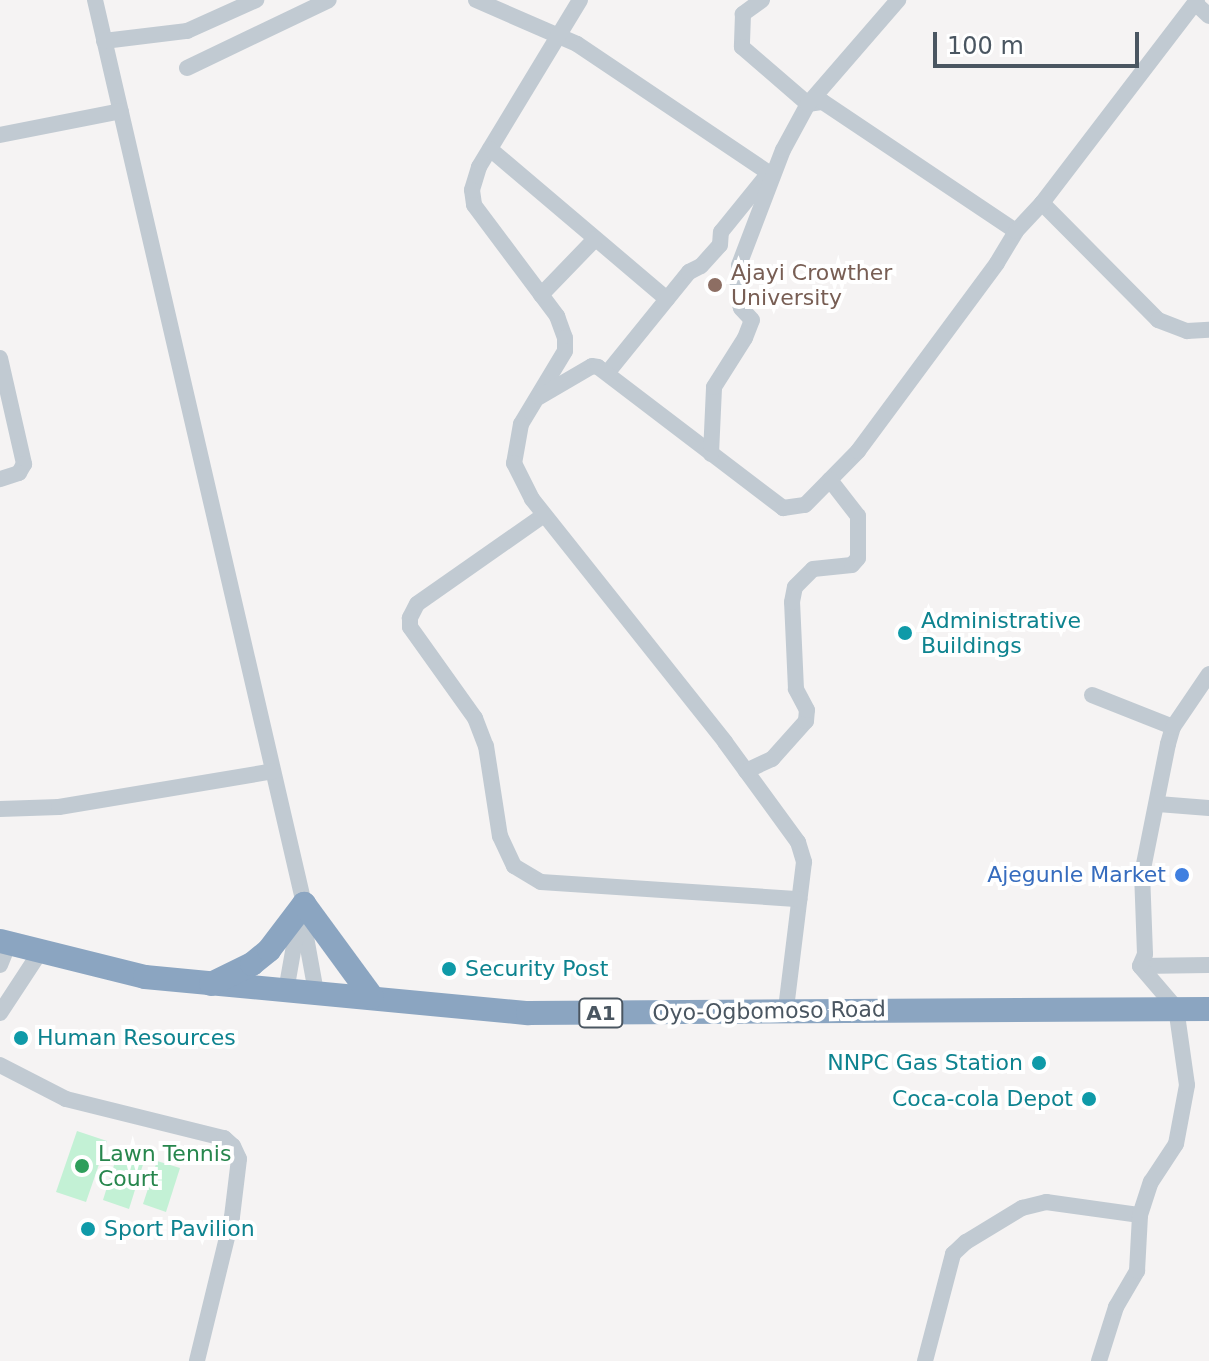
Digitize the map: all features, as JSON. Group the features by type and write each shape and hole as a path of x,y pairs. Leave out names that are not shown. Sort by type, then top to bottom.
{"highway":[{"path":"209,984 252,964 304,915 372,997"},
{"name":"Oyo-Ogbomoso Road","path":"3,949 40,952 145,977 528,1013 684,1014 786,1009 1209,1009"}],"street":[{"path":"95,0 273,771 304,915 316,992"},
{"path":"104,41 187,31 256,0"},
{"path":"187,68 329,0"},
{"path":"476,0 577,44 770,174"},
{"path":"580,0 490,149 472,190 474,205 557,316 565,351 543,381 539,397 521,424 514,463 522,482 544,515 746,771 798,842 804,862 786,1009"},
{"path":"762,0 743,14 742,47 808,104 823,102 1016,231"},
{"path":"711,454 714,387 745,338 752,320 741,308 737,296 739,265 770,174 808,104 898,0"},
{"path":"539,397 592,366 608,372 783,508 805,505 858,451 997,263 1016,231 1042,203 1196,1 1209,16"},
{"path":"0,135 121,111"},
{"path":"490,149 667,299"},
{"path":"608,372 689,272 701,266 720,245 721,232 770,174"},
{"path":"1042,203 1158,320 1187,331 1209,330"},
{"path":"541,295 595,239"},
{"path":"0,358 24,464 19,473 0,479"},
{"path":"746,771 772,759 806,721 807,710 796,689 792,602 795,587 813,569 852,565 858,558 858,516 830,480"},
{"path":"544,515 417,604 410,618 410,627 475,718 486,746 500,836 514,866 541,882 799,899"},
{"path":"1140,966 1145,954 1142,874 1173,727 1206,682"},
{"path":"1092,695 1173,727"},
{"path":"0,809 59,807 273,771"},
{"path":"1158,804 1209,808"},
{"path":"286,991 295,940 304,915"},
{"path":"0,1013 40,952"},
{"path":"1140,966 1209,965"},
{"path":"1099,1361 1116,1307 1137,1271 1140,1215 1151,1182 1176,1144 1187,1085 1176,1008 1140,966"},
{"path":"0,1065 66,1099 224,1138 239,1159 224,1260 197,1361"},
{"path":"925,1361 953,1254 966,1242 1022,1208 1046,1202 1140,1215"}],"green space":[{"name":"Lawn Tennis Court","path":"77,1131 107,1141 86,1202 56,1192"},
{"path":"119,1149 145,1158 129,1209 103,1200"},
{"path":"157,1161 180,1168 166,1212 143,1204"}],"place":[{"name":"Ajayi Crowther University","path":"715,285"},
{"name":"Administrative Buildings","path":"905,633"},
{"name":"Ajegunle Market","path":"1182,875"},
{"name":"Security Post","path":"449,969"},
{"name":"Human Resources","path":"21,1038"},
{"name":"NNPC Gas Station","path":"1039,1063"},
{"name":"Coca-cola Depot","path":"1089,1099"},
{"name":"Lawn Tennis Court","path":"82,1166"},
{"name":"Sport Pavilion","path":"88,1229"}]}
